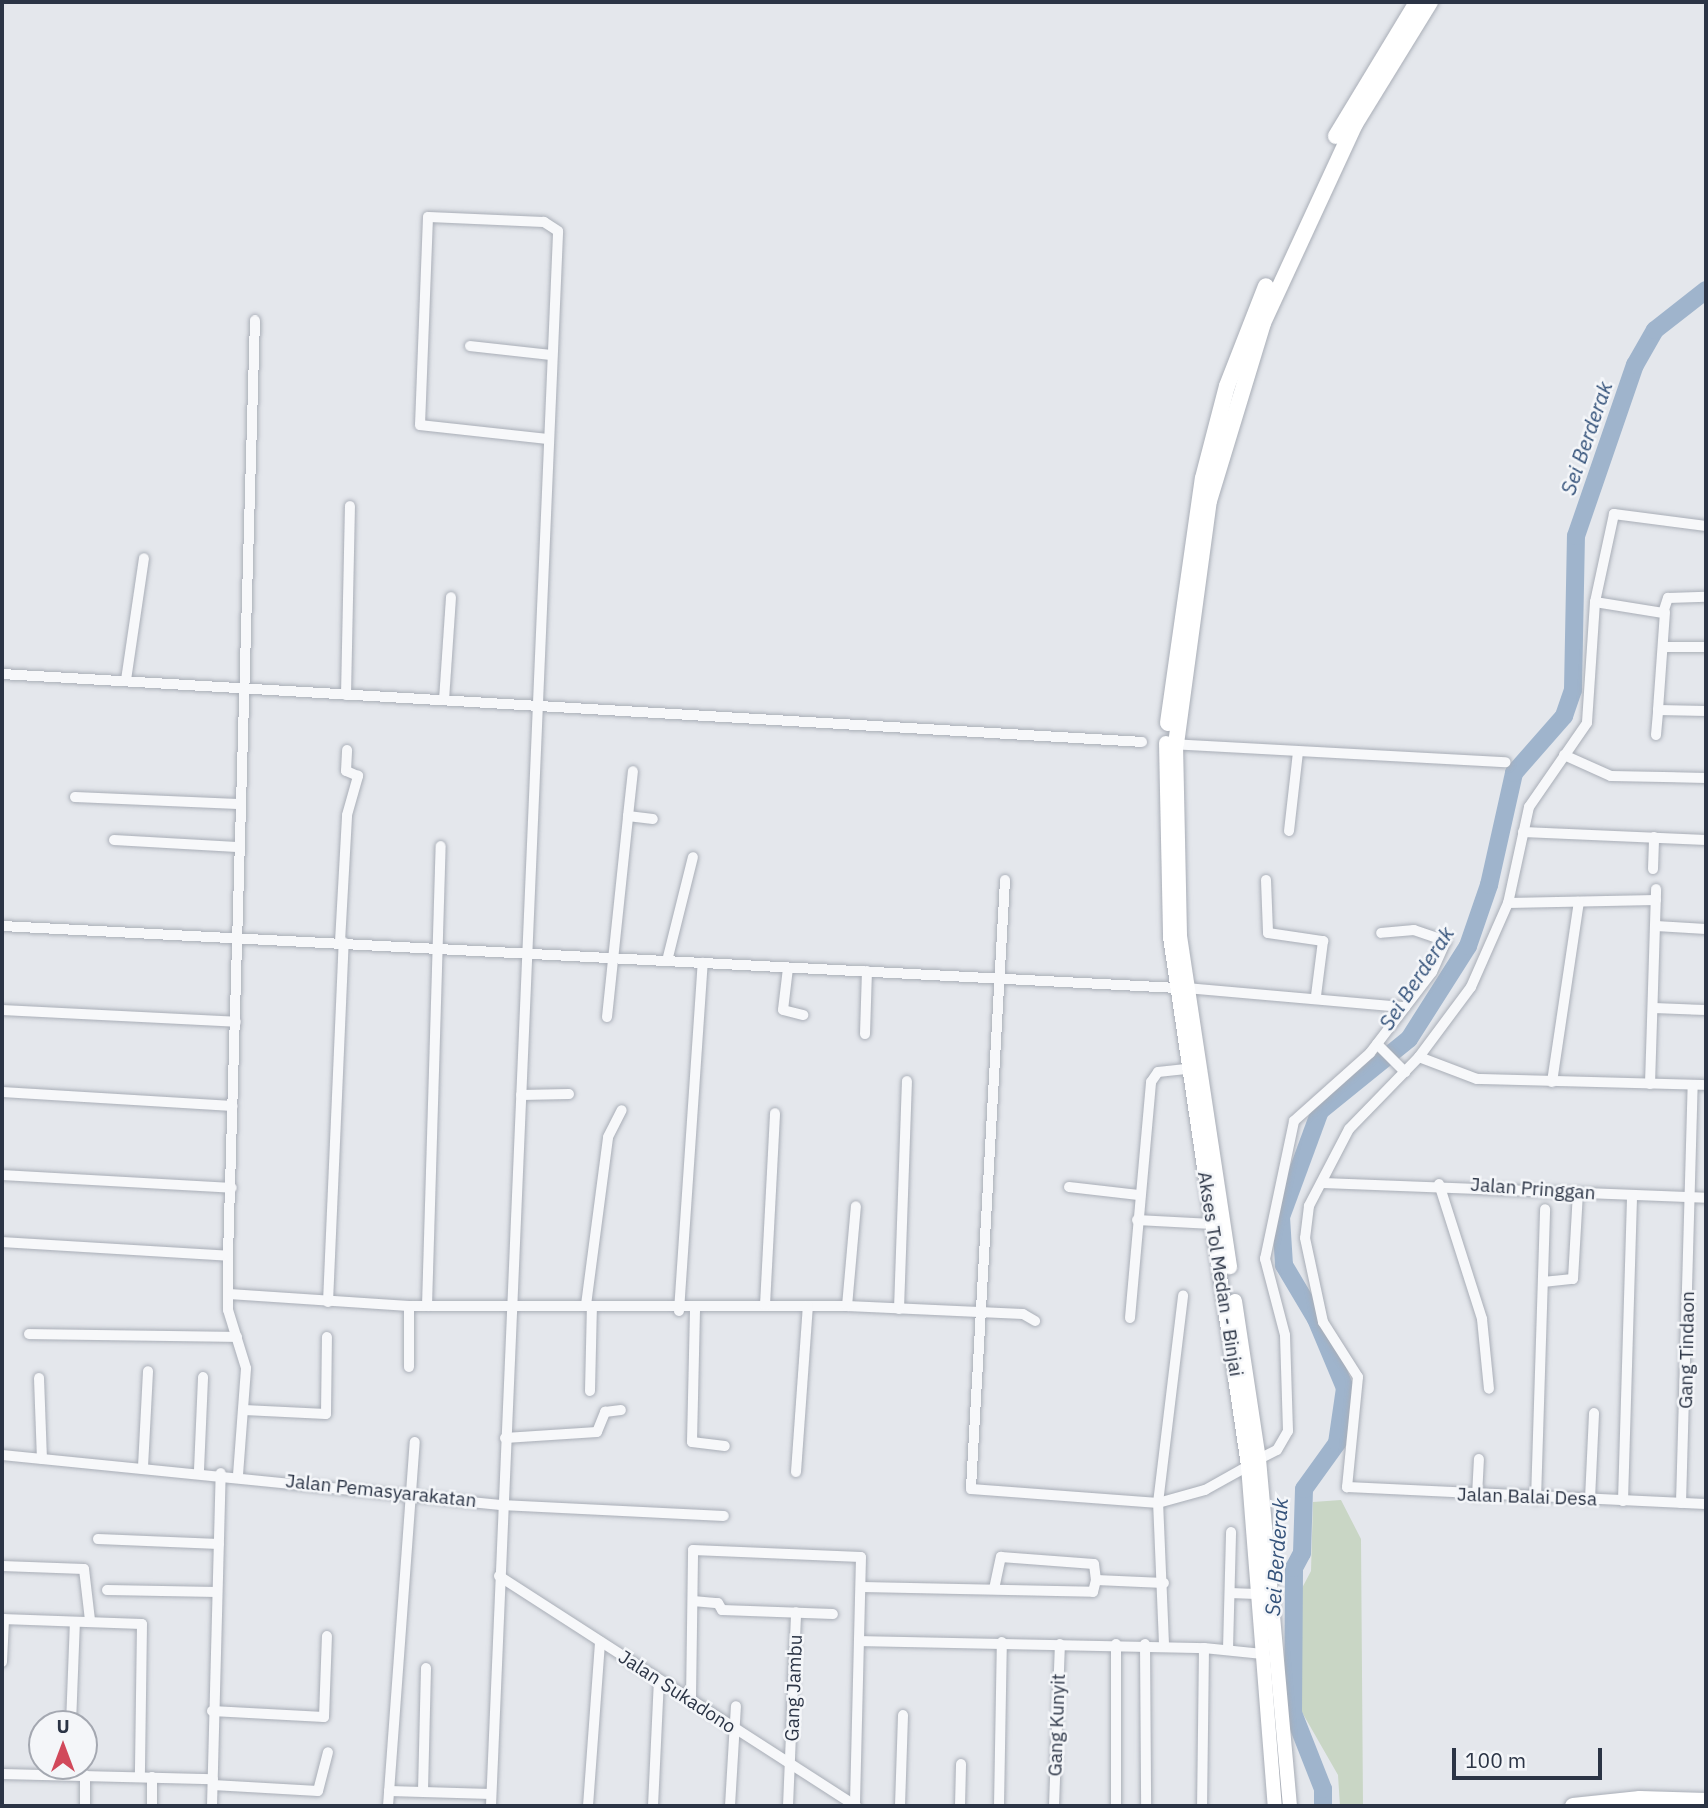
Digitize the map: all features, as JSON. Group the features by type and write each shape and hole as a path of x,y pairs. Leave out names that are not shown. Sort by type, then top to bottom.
{"highway":[{"path":"1171,744 1181,600 1227,386 1301,206 1417,2"},
{"path":"1171,744 1209,501 1259,335 1355,124 1430,2"},
{"path":"1573,1806 1640,1799 1706,1801"}],"main road":[{"name":"Akses Tol Medan - Binjai","path":"1171,744 1172,887 1186,1069 1205,1145 1212,1224 1254,1463"},
{"name":"Akses Tol Medan - Binjai","path":"1181,988 1254,1463 1264,1594 1290,1806"},
{"name":"Akses Tol Medan - Binjai","path":"1264,1594 1263,1654 1275,1805"}],"street":[{"path":"547,439 419,425 428,218 557,227 501,1505 724,1516"},
{"path":"238,1475 245,1360 237,1337 229,1294 228,1256 236,1022 238,804 255,320"},
{"path":"470,346 551,355"},
{"path":"346,695 350,506"},
{"path":"1323,1183 1349,1129 1403,1069 1419,1057 1465,997 1508,904 1523,832 1539,786 1587,723 1592,699 1595,602 1614,514 1706,526"},
{"path":"126,680 144,558"},
{"path":"444,700 452,597"},
{"path":"1656,735 1668,598 1706,597"},
{"path":"1595,602 1665,612"},
{"path":"1665,647 1706,648"},
{"path":"2,674 1142,742"},
{"path":"1658,710 1706,711"},
{"path":"1171,744 1506,762"},
{"path":"328,1301 347,815 358,776 346,771 348,750"},
{"path":"1289,831 1298,751"},
{"path":"1564,755 1611,776 1706,778"},
{"path":"607,1017 633,771"},
{"path":"75,797 238,804"},
{"path":"628,816 653,819"},
{"path":"1523,832 1706,840"},
{"path":"1653,869 1654,837"},
{"path":"114,840 237,847"},
{"path":"427,1306 442,846"},
{"path":"667,961 693,857"},
{"path":"1005,880 984,1313 971,1489 1158,1503 1205,1490 1277,1450 1288,1431 1285,1335 1265,1259 1294,1121 1379,1046 1446,941 1414,930 1381,933"},
{"path":"1266,880 1268,933 1323,941 1316,996"},
{"path":"1508,904 1579,902 1656,895 1650,1084"},
{"path":"1552,1082 1579,902"},
{"path":"2,926 614,956 788,968 1181,988 1316,996 1405,1007"},
{"path":"1656,926 1706,929"},
{"path":"679,1311 703,963"},
{"path":"788,968 783,1010 803,1016"},
{"path":"865,1034 867,971"},
{"path":"1654,1008 1706,1010"},
{"path":"2,1010 236,1022"},
{"path":"1379,1046 1403,1069"},
{"path":"1419,1057 1464,1077 1706,1085"},
{"path":"1130,1318 1139,1195 1153,1077 1186,1069"},
{"path":"899,1309 907,1081"},
{"name":"Gang Tindaon","path":"1681,1503 1693,1085"},
{"path":"2,1092 233,1106"},
{"path":"521,1095 569,1094"},
{"path":"590,1391 589,1306 608,1137 622,1110"},
{"path":"765,1305 775,1113"},
{"path":"2,1175 232,1188"},
{"name":"Jalan Pringgan","path":"1323,1183 1439,1184 1706,1198"},
{"name":"Jalan Balai Desa","path":"1323,1183 1309,1206 1305,1256 1323,1322 1358,1377 1349,1488 1536,1499 1706,1504"},
{"path":"1439,1184 1482,1318 1489,1389"},
{"path":"1069,1187 1139,1195"},
{"path":"1543,1282 1573,1279 1578,1193"},
{"path":"1623,1501 1632,1196"},
{"path":"847,1306 856,1206"},
{"path":"1536,1499 1545,1209"},
{"path":"1137,1220 1212,1224"},
{"path":"2,1242 228,1256"},
{"path":"229,1294 409,1306 589,1306 679,1311 765,1305 847,1306 1023,1314 1034,1321"},
{"path":"1164,1644 1164,1583 1158,1503 1183,1296"},
{"path":"409,1306 409,1367"},
{"path":"796,1472 808,1306"},
{"path":"695,1310 692,1442 725,1446"},
{"path":"29,1334 237,1337"},
{"path":"244,1410 326,1413 327,1337"},
{"path":"143,1467 148,1371"},
{"path":"199,1470 203,1377"},
{"path":"40,1378 42,1459"},
{"path":"505,1438 597,1432 605,1412 621,1410"},
{"path":"1590,1499 1594,1413"},
{"path":"388,1806 396,1640 412,1496 415,1442"},
{"name":"Jalan Pemasyarakatan","path":"2,1455 199,1470 501,1505 491,1800"},
{"path":"1477,1496 1479,1459"},
{"path":"212,1806 212,1711 221,1473"},
{"path":"1228,1649 1231,1532"},
{"path":"98,1539 219,1544"},
{"path":"691,1699 694,1550 861,1557 855,1806"},
{"path":"862,1587 993,1590 1093,1592 1096,1580 1094,1564 1001,1557 993,1590"},
{"path":"2,1566 84,1569 90,1620"},
{"name":"Jalan Sukadono","path":"499,1576 855,1806"},
{"path":"1096,1580 1164,1583"},
{"path":"107,1590 217,1592"},
{"path":"1230,1593 1264,1594"},
{"path":"693,1601 718,1603 722,1610 833,1614"},
{"name":"Gang Jambu","path":"788,1806 796,1612"},
{"path":"2,1662 3,1619 134,1621 145,1629 140,1776"},
{"path":"72,1710 75,1622"},
{"path":"212,1711 324,1717 327,1636"},
{"path":"588,1806 600,1641"},
{"path":"861,1641 1164,1644 1263,1654"},
{"path":"999,1806 1002,1642"},
{"name":"Gang Kunyit","path":"1054,1806 1060,1644"},
{"path":"1116,1644 1116,1806"},
{"path":"1145,1644 1146,1806"},
{"path":"1202,1806 1204,1648"},
{"path":"423,1791 426,1668"},
{"path":"653,1806 659,1680"},
{"path":"730,1806 736,1706"},
{"path":"900,1806 903,1715"},
{"path":"98,1775 140,1776 318,1791 328,1752"},
{"path":"960,1806 961,1763"},
{"path":"2,1774 28,1772"},
{"path":"152,1777 152,1806"},
{"path":"85,1780 85,1806"},
{"path":"389,1791 423,1791 491,1800"}],"green space":[{"path":"1341,1500 1361,1539 1363,1806 1340,1806 1338,1775 1299,1707 1301,1590 1311,1571 1313,1502"}],"waterway":[{"name":"Sei Berderak","path":"1323,1806 1323,1789 1293,1713 1294,1568 1302,1553 1304,1489 1337,1443 1345,1388 1316,1319 1284,1265 1281,1217 1320,1111 1409,1039 1468,946 1489,885 1514,773 1564,716 1573,690 1576,536 1635,365 1655,330 1706,290"}]}
